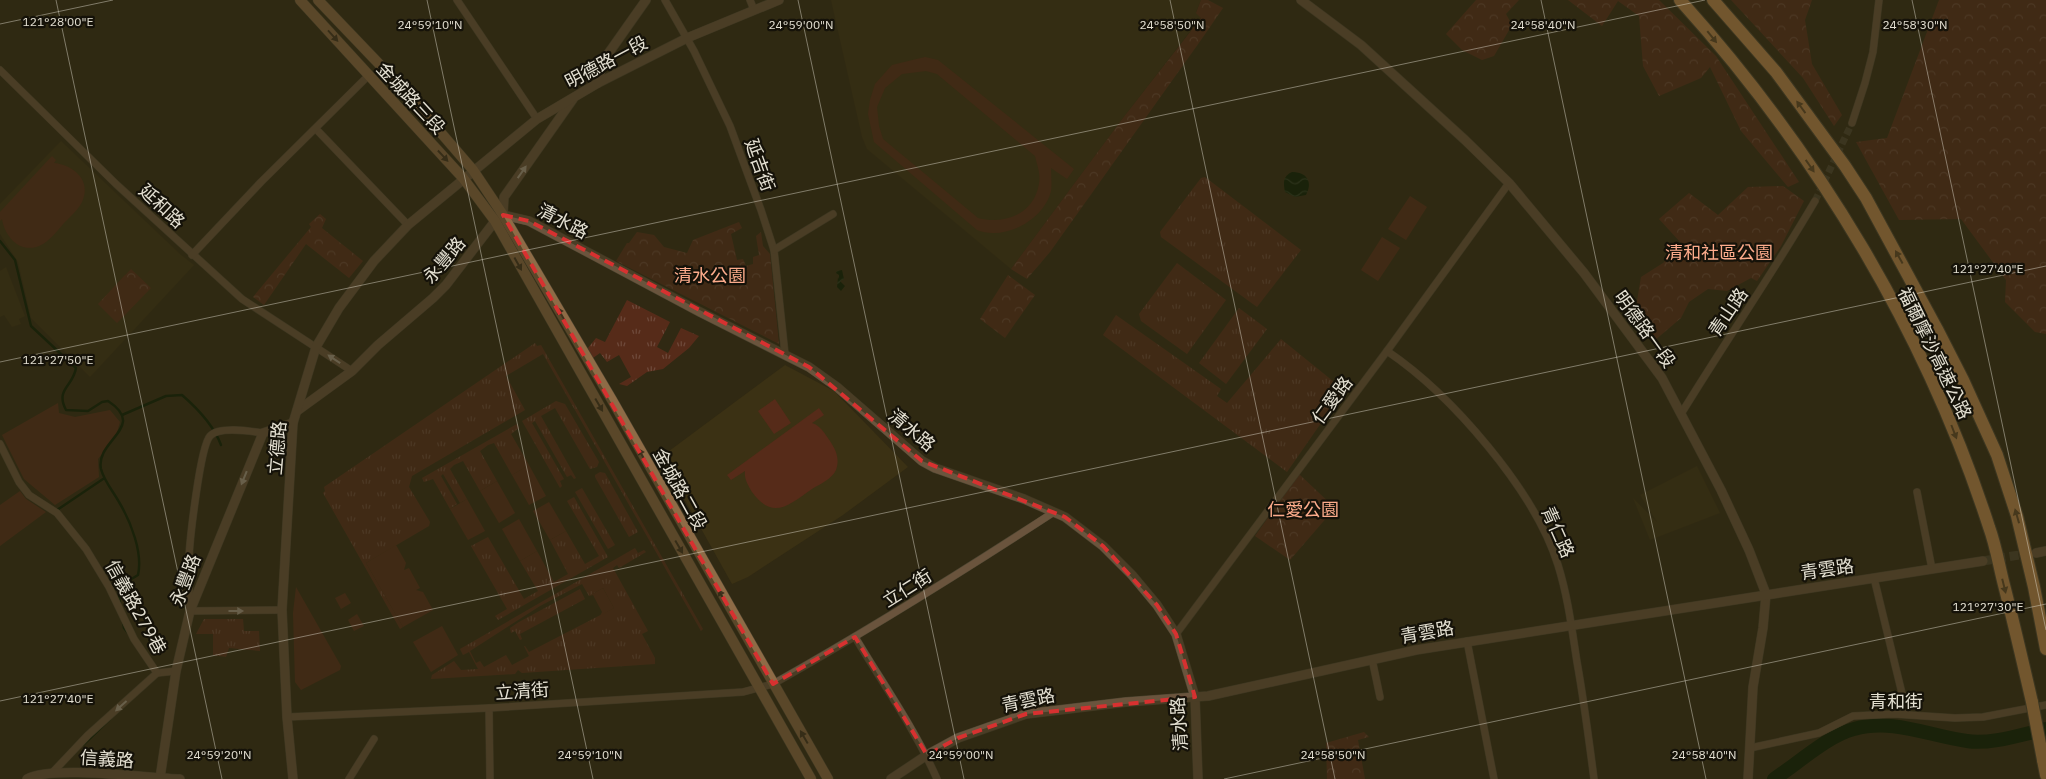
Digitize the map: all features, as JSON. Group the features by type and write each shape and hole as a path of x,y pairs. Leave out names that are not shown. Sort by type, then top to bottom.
{"highway":[{"name":"福爾摩沙高速公路","path":"1680,0 1754,88 1822,182 1864,251 1936,386 1990,528 2032,702 2046,775"},
{"name":"福爾摩沙高速公路","path":"1713,0 1776,72 1845,166 1866,198 1937,329 1963,380 2000,464 2017,516 2046,649"}],"main road":[{"name":"金城路三段","path":"300,0 463,178 494,221"},
{"name":"金城路三段","path":"318,0 404,90 473,170 503,215"},
{"name":"金城路二段","path":"503,215 612,400 828,779"},
{"name":"金城路二段","path":"494,221 811,779"}],"street":[{"path":"457,0 537,119"},
{"path":"598,83 603,61 646,0"},
{"name":"延吉街","path":"665,0 687,38 730,126 774,250 785,354"},
{"path":"750,0 754,10"},
{"name":"明德路一段","path":"463,178 537,119 598,83 687,38 779,0"},
{"name":"明德路一段","path":"1300,0 1361,45 1466,140 1510,183 1584,273 1662,378 1729,507 1749,550 1766,594 1763,628 1753,688 1748,779"},
{"path":"1852,123 1873,52 1879,0"},
{"name":"延和路","path":"0,70 116,184 192,255 242,298 352,371"},
{"path":"192,255 257,186 368,76"},
{"path":"503,215 504,197 575,96"},
{"path":"316,129 408,225"},
{"name":"立德路","path":"293,779 287,717 282,610 293,423 316,347 339,308 374,261 408,225 463,178"},
{"name":"仁愛路","path":"1176,634 1510,183"},
{"name":"青山路","path":"1681,414 1769,278 1815,201"},
{"path":"774,250 833,214"},
{"name":"永豐路","path":"297,411 352,371 378,345 446,285 494,221 503,215"},
{"name":"清水路","path":"503,215 529,221 700,312 809,367 837,387 922,461 966,480 1024,499 1054,512 1078,526 1103,546 1132,574 1157,605 1176,634 1195,697 1198,779"},
{"name":"青仁路","path":"1387,351 1413,371 1440,396 1502,463 1534,511 1560,572 1572,625 1594,779"},
{"path":"282,610 190,611 189,556 206,441 218,431 244,430 262,433 293,423"},
{"name":"永豐路","path":"160,778 176,671 190,611 262,433"},
{"name":"信義路279巷","path":"0,444 19,482 29,495 56,513 86,549 109,587 134,639 157,673 88,735 52,773"},
{"path":"1917,492 1932,568"},
{"name":"立仁街","path":"773,684 855,637 1054,512"},
{"path":"2036,552 2046,551"},
{"name":"青雲路","path":"892,779 927,755 958,738 1026,714 1126,702 1208,696 1277,682 1372,659 1468,641 1983,561"},
{"path":"1874,578 1907,714"},
{"path":"855,637 927,755 937,779"},
{"path":"1468,641 1494,779"},
{"path":"1372,659 1380,697"},
{"path":"157,673 176,671"},
{"name":"立清街","path":"287,717 489,708 743,692 773,684"},
{"name":"青和街","path":"1750,748 1819,733 1853,716 1907,714 1955,718 1983,717 2046,705"},
{"path":"489,708 490,779"},
{"path":"349,779 374,739"},
{"path":"42,779 52,773"},
{"name":"信義路","path":"27,779 33,776 52,773 160,778"},
{"path":"160,778 180,779"}],"highlighted area":[{"path":"503,215 529,221 809,367 922,461 1065,517 1103,546 1157,605 1176,634 1195,697 1026,714 958,738 927,755 855,637 773,684"}],"shaded area":[{"path":"831,0 1201,0 1196,12 1201,17 1011,269 867,149 862,137"},
{"path":"61,141 181,255 194,265 90,377 31,318 18,262 0,234 0,204"},
{"path":"6,267 25,316 19,319 21,324 12,327 4,315 0,317 0,271"},
{"path":"785,365 834,391 908,467 843,515 748,577 732,584 661,457"},
{"path":"1697,466 1720,513 1650,540 1633,498 1657,522 1640,495"}],"green space":[{"path":"1201,0 1208,0 1223,8 1050,252 1027,279 1011,269 1123,118 1201,18 1196,13"},
{"path":"1476,0 1519,0 1506,14 1512,25 1494,56 1482,60 1462,50 1446,34"},
{"path":"1568,0 1659,0 1716,56 1799,182 1788,187 1741,131 1710,67 1701,78 1659,96 1643,66 1639,16 1618,1 1602,26"},
{"path":"1731,0 1812,0 1805,20 1812,64 1842,115 1834,126 1803,78"},
{"path":"1939,0 2046,0 2046,334 2035,332 2005,302 2006,280 1961,219 1899,220 1856,142 1887,138"},
{"path":"925,57 938,60 1074,169 1067,179 1051,168 1051,191 1047,201 1032,219 1022,226 999,233 977,230 874,142 868,114 870,100 875,84 892,65","holes":["926,71 937,74 1035,156 1040,177 1036,194 1025,210 1017,215 998,220 978,218 883,139 879,126 877,107 885,88 902,74"]},
{"path":"52,156 56,160 54,163 68,167 79,175 83,181 85,187 82,202 46,242 28,248 16,243 7,233 2,219 0,221 0,212"},
{"path":"1205,177 1301,250 1257,307 1161,237 1160,232 1201,178"},
{"name":"清和社區公園","path":"1783,186 1804,201 1781,246 1757,281 1751,278 1727,291 1708,289 1689,302 1681,318 1654,341 1635,313 1641,277 1663,263 1682,244 1659,219 1689,193 1718,215 1748,187"},
{"path":"1410,196 1427,207 1406,240 1388,229"},
{"path":"320,214 326,219 322,228 363,261 349,278 306,244 264,305 253,297 311,227 309,224"},
{"name":"清水公園","path":"739,222 742,228 731,234 737,260 743,259 746,266 753,264 753,257 759,255 756,236 761,232 763,246 770,254 779,344 616,261 627,243 637,232 654,235 664,247 687,253 693,240"},
{"path":"1382,237 1400,248 1378,281 1361,270"},
{"path":"1177,263 1226,300 1187,354 1141,321 1139,314"},
{"path":"131,269 151,288 117,323 98,304"},
{"path":"125,275 144,294 123,317 104,298"},
{"path":"1008,275 1035,295 1005,338 980,319"},
{"path":"627,300 670,322 657,347 668,353 681,328 699,336 689,348 663,369 647,372 627,386 619,384 631,377 619,355 607,362 600,353 593,358 588,348 596,338 605,342"},
{"path":"1239,308 1267,329 1226,384 1199,363"},
{"path":"1116,315 1221,389 1217,396 1227,403 1281,339 1344,390 1287,472 1103,335"},
{"path":"535,343 537,346 541,345 703,629 701,631 543,354 506,376 525,410 412,476 409,487 430,522 429,526 366,563 403,627 400,629 323,493 325,491 324,487"},
{"path":"775,399 791,423 774,434 758,411"},
{"path":"556,401 565,404 599,462 597,467 590,469 555,408 541,416 576,478 574,479 571,475 567,477 535,421 532,423 564,479 560,481 562,486 560,488 522,421"},
{"path":"58,403 59,413 75,417 110,410 120,422 116,436 98,459 99,477 55,505 24,479 2,435"},
{"path":"819,408 824,415 812,423 818,426 824,433 837,455 836,470 829,479 788,505 774,508 760,501 752,492 746,479 745,471 731,480 727,475"},
{"path":"517,424 519,428 511,434 529,465 512,475 494,443 488,445 480,451 497,481 480,491 463,461 454,465 450,469 467,499 460,503 443,474 441,476 457,504 450,509 433,479 424,482 422,478"},
{"path":"529,465 546,496 529,505 512,475"},
{"path":"600,472 605,473 638,532 629,537 595,477"},
{"name":"仁愛公園","path":"1299,474 1335,508 1290,560 1255,536"},
{"path":"497,481 515,513 499,523 480,491"},
{"path":"582,488 615,545 608,549 575,492"},
{"path":"20,491 26,499 46,512 0,546 0,505"},
{"path":"574,497 608,557 498,620 495,616 507,609 471,546 488,537 524,599 538,591 520,561 537,551 554,582 568,574 550,540 566,531 585,564 599,556 567,501"},
{"path":"467,499 485,531 468,540 450,509"},
{"path":"549,502 566,531 550,540 533,511"},
{"path":"519,519 537,551 520,561 502,529"},
{"path":"396,545 406,563 404,570 409,568 420,588 416,590 423,592 433,610 403,627 366,563"},
{"path":"635,548 638,553 644,550 646,552 619,568 617,565 613,568 648,631 642,634 655,658 655,664 522,673 518,670 515,674 431,679 432,675 454,661 461,670 478,669 469,652 463,655 460,649","holes":["582,584 589,596 603,588 614,608 529,652 524,646 529,656 512,665 506,655 484,667 480,661 476,663 470,651 540,606"]},
{"path":"296,587 341,666 340,670 301,690 295,682 293,613"},
{"path":"603,588 614,608 600,616 602,612 593,595 589,596"},
{"path":"580,589 585,599 520,634 522,639 520,640 515,631 511,633 510,628 519,622"},
{"path":"345,593 351,603 341,609 335,598"},
{"path":"357,614 364,626 354,631 348,620"},
{"path":"204,619 243,619 244,631 259,631 260,651 229,648 226,657 213,655 213,634 196,634"},
{"path":"442,626 458,655 431,672 413,642"},
{"path":"1364,732 1369,737 1358,740 1365,779 1327,779 1326,743"}],"water":[{"path":"1292,172 1302,174 1309,182 1306,195 1295,197 1285,192 1284,180"},
{"path":"842,270 844,279 840,281 845,286 841,291 837,287 839,275 836,273"}],"waterway":[{"path":"0,241 15,260 31,326 76,368 72,380 62,397 66,410 88,411 102,402 108,401 119,410 123,419 122,426 101,459 102,473 128,519 139,557 138,575 120,586 120,604"},
{"path":"122,415 166,396 182,395 204,418 214,431 221,445"},
{"path":"57,510 103,479"},
{"path":"123,622 124,628 128,633"},
{"path":"83,745 110,719"},
{"path":"1774,779 1834,737 1844,732 1868,726 1911,729 1953,739 1976,742 1986,742 2046,729"}],"tunnel":[{"path":"1815,201 1852,123"},
{"path":"1983,561 2031,553"}]}
